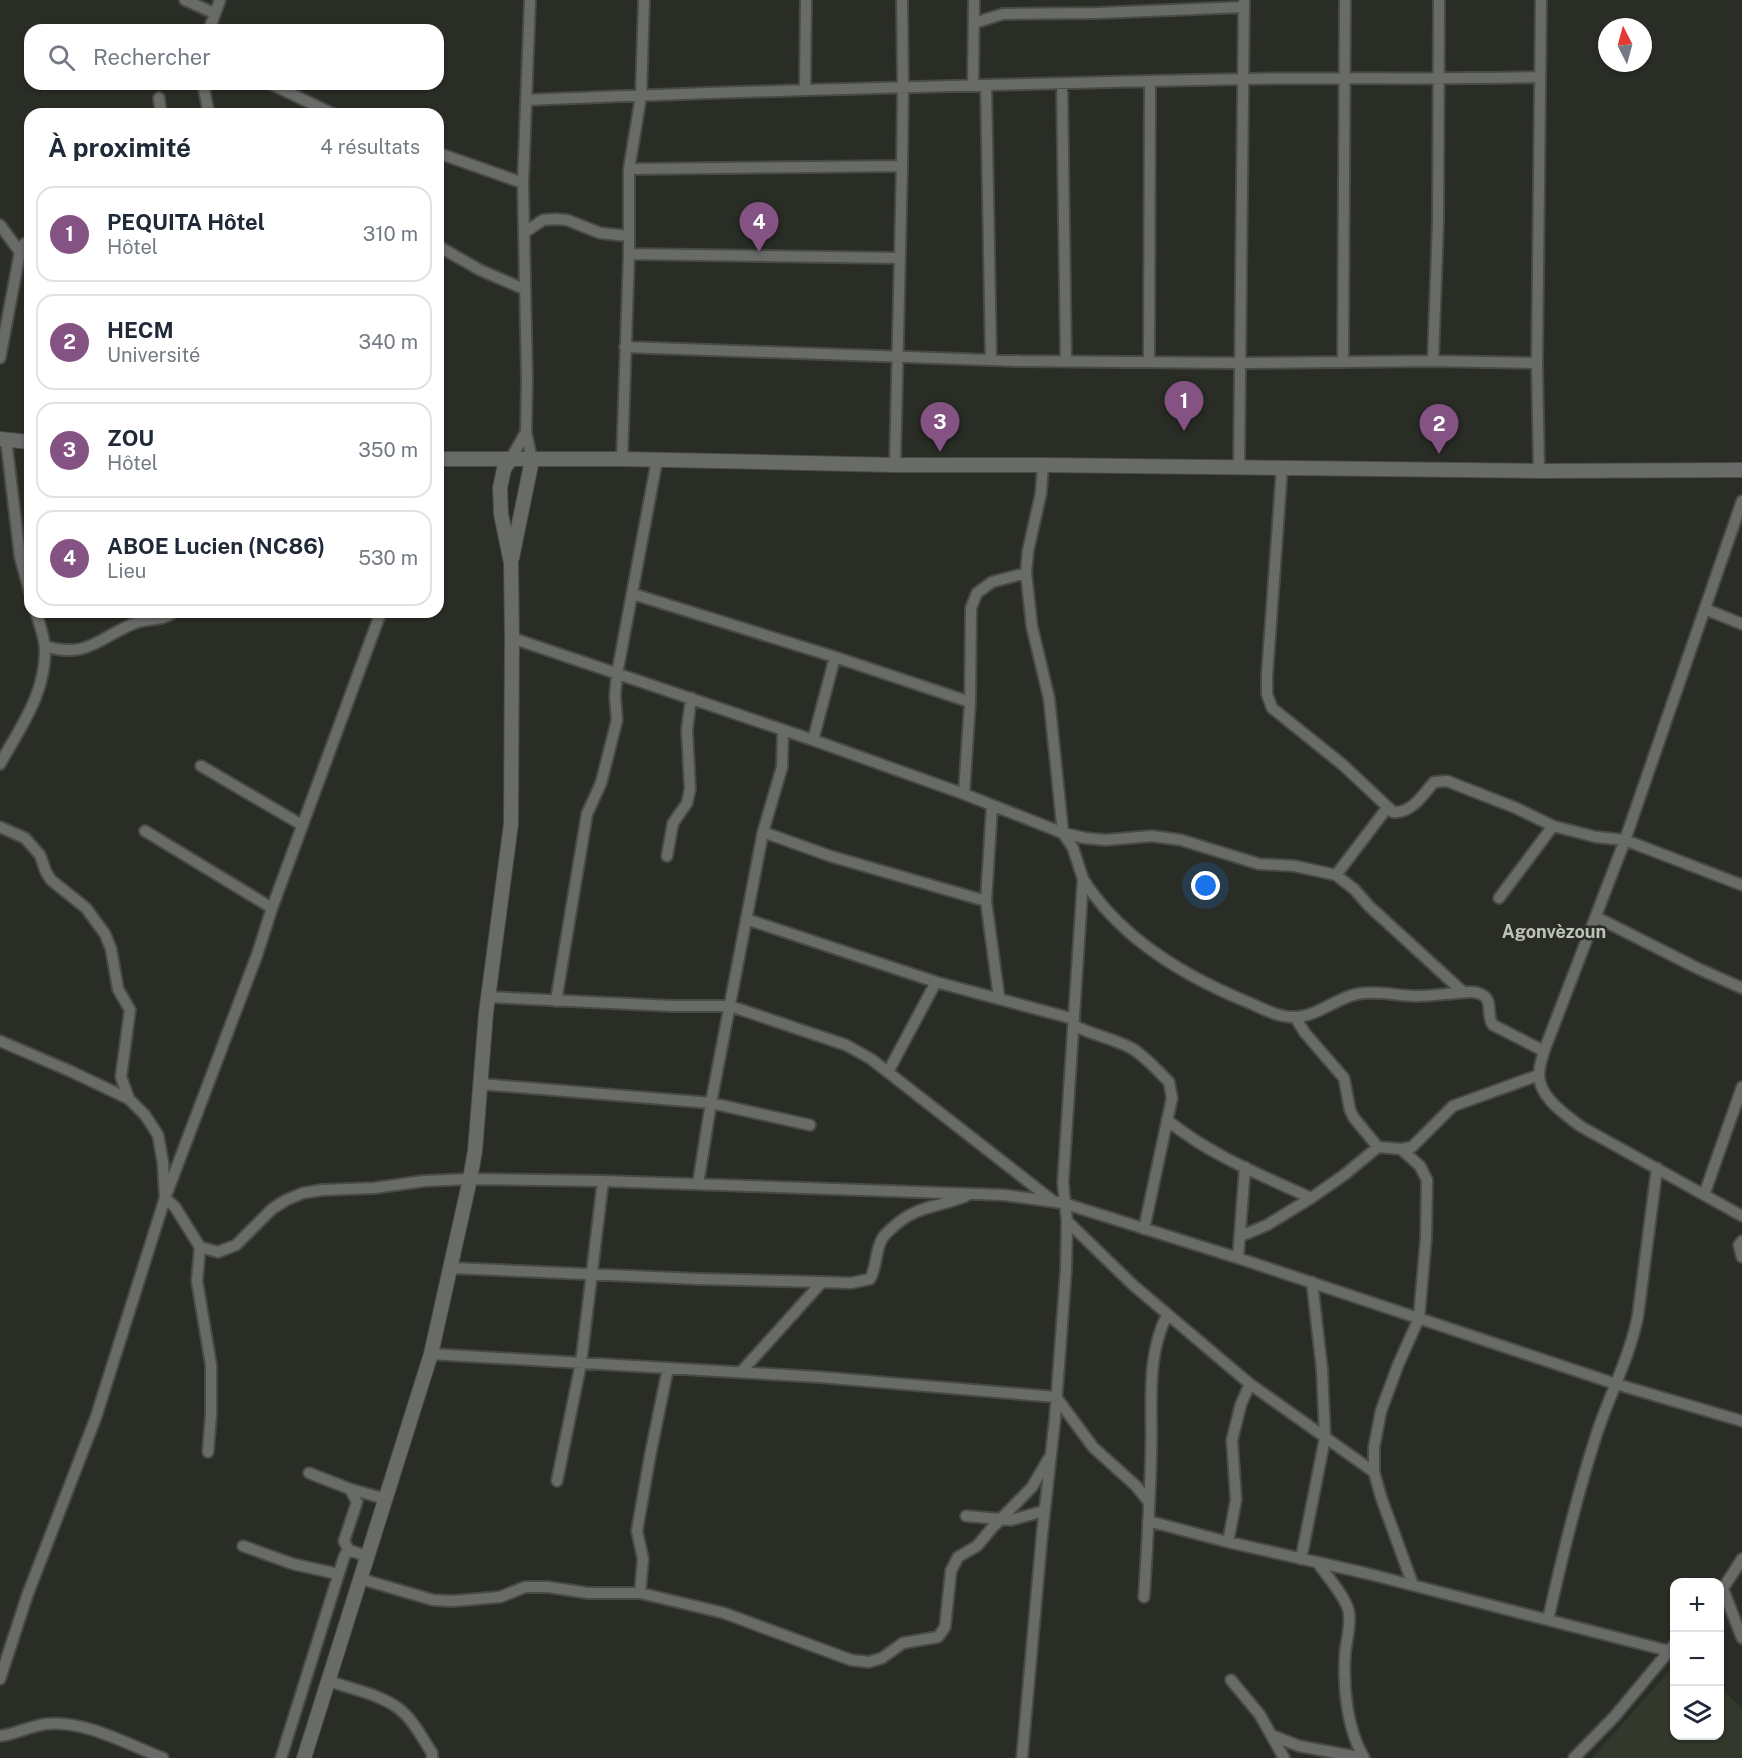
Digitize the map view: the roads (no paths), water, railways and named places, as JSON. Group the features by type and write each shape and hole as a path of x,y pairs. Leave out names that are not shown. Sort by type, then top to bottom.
{"street":[{"path":"185,0 214,13"},
{"path":"211,24 220,0"},
{"path":"511,562 532,460 526,432 523,183 530,0"},
{"path":"622,459 629,254 629,169 641,96 644,0"},
{"path":"805,89 806,0"},
{"path":"895,465 902,166 902,0"},
{"path":"973,85 974,0"},
{"path":"1343,362 1345,0"},
{"path":"1433,361 1438,223 1438,0"},
{"path":"1539,471 1537,363 1541,0"},
{"path":"974,23 1003,14 1098,13 1244,3 1239,467"},
{"path":"526,100 973,85 1243,79 1437,80 1540,77"},
{"path":"1149,362 1150,82"},
{"path":"1062,84 1066,361"},
{"path":"986,85 991,360"},
{"path":"204,90 208,108"},
{"path":"283,90 321,108"},
{"path":"159,98 160,108"},
{"path":"444,155 523,183"},
{"path":"629,169 902,166"},
{"path":"525,232 543,220 555,219 567,220 600,233 628,236"},
{"path":"0,225 20,252"},
{"path":"0,358 20,252 24,244"},
{"path":"444,249 480,270 524,289"},
{"path":"629,254 900,258"},
{"path":"626,347 991,360 1537,363"},
{"path":"304,1758 431,1354 470,1179 488,997 511,824 511,562 501,514 500,488 504,469 526,432"},
{"path":"24,441 3,439 24,571"},
{"path":"444,459 622,459 895,465 1539,471 1742,470"},
{"path":"556,1000 587,814 601,783 617,720 615,696 617,674 657,460"},
{"path":"1043,465 1041,493 1028,550 1026,573 1032,627 1049,698 1063,832 1073,849 1083,879 1107,911 1130,933 1175,966 1212,988 1271,1012 1295,1017 1354,994 1418,996 1473,992 1484,995 1489,1004 1489,1017 1493,1025 1544,1051"},
{"path":"1281,468 1267,694 1272,708 1280,716 1343,765 1393,812 1401,813 1409,810 1434,782 1448,781 1553,826 1596,837 1625,840 1742,885"},
{"path":"1742,501 1625,840 1544,1051 1539,1075 1549,1099 1580,1126 1742,1216"},
{"path":"964,794 973,599 992,582 1026,573"},
{"path":"633,594 970,702"},
{"path":"1705,609 1742,624"},
{"path":"1,759 38,697 43,676 45,646 38,618"},
{"path":"45,646 71,652 100,642 140,622 164,618"},
{"path":"0,1679 27,1596 96,1417 165,1198 257,955 272,908 379,618"},
{"path":"512,638 813,740 1063,832 1105,840 1152,836 1181,840 1259,864 1295,866 1336,875 1354,889 1369,906 1463,992"},
{"path":"813,740 835,657"},
{"path":"667,856 673,823 687,802 690,789 687,730 691,698"},
{"path":"698,1184 711,1103 763,832 782,767 783,730"},
{"path":"201,766 302,825"},
{"path":"992,806 986,902 999,998"},
{"path":"1336,875 1387,808"},
{"path":"1499,898 1553,826"},
{"path":"0,827 25,838 40,855 51,880 86,908 105,934 111,949 118,989 130,1010 121,1077 129,1099"},
{"path":"145,831 272,908"},
{"path":"763,832 830,856 986,902"},
{"path":"1058,1202 1063,1183 1083,879"},
{"path":"1596,917 1742,988"},
{"path":"746,919 936,982 999,998 1074,1022 1095,1036 1129,1047 1169,1083 1172,1098 1144,1229"},
{"path":"888,1072 936,982"},
{"path":"488,997 673,1006 730,1006 860,1051 1058,1202 1066,1221 1093,1249 1250,1384 1374,1472"},
{"path":"1295,1017 1305,1033 1341,1072 1346,1085 1350,1110 1378,1147"},
{"path":"0,1041 115,1090 129,1099 145,1115 158,1135 163,1163 165,1198 175,1207 200,1247 197,1281 212,1365 208,1452"},
{"path":"1240,1236 1267,1225 1311,1198 1351,1170 1378,1147 1401,1149 1412,1147 1448,1110 1458,1104 1539,1075"},
{"path":"480,1084 711,1103 810,1125"},
{"path":"1704,1195 1742,1087"},
{"path":"1167,1119 1215,1154 1311,1198"},
{"path":"1401,1149 1420,1166 1427,1180 1426,1238 1419,1318 1381,1411 1374,1447 1374,1472 1413,1586"},
{"path":"1238,1257 1245,1167"},
{"path":"1548,1620 1583,1475 1633,1338 1658,1168"},
{"path":"200,1247 218,1252 236,1245 272,1209 303,1193 374,1188 423,1181 470,1179 603,1181 972,1193 1058,1202 1238,1257 1616,1384 1742,1421"},
{"path":"557,1481 581,1363 603,1181"},
{"path":"452,1268 851,1283 870,1279 881,1240 903,1217 917,1210 950,1202 972,1193"},
{"path":"1022,1758 1056,1397 1066,1270 1066,1221"},
{"path":"1742,1241 1739,1245 1742,1257"},
{"path":"741,1372 822,1282"},
{"path":"1300,1559 1325,1438 1322,1369 1312,1282"},
{"path":"1144,1597 1152,1369 1158,1333 1167,1315"},
{"path":"431,1354 741,1372 1056,1397 1093,1447 1136,1486 1149,1502"},
{"path":"640,1593 643,1559 637,1531 668,1368"},
{"path":"1228,1542 1236,1500 1232,1440 1241,1404 1250,1384"},
{"path":"361,1580 433,1599 453,1601 500,1597 525,1587 548,1587 588,1593 640,1593 723,1613 851,1660 869,1662 882,1658 903,1643 938,1636 945,1627 951,1571 958,1557 977,1546 1032,1487 1051,1456"},
{"path":"309,1473 350,1489 386,1499"},
{"path":"350,1489 357,1502 344,1540 349,1551 368,1557"},
{"path":"966,1516 1000,1520 1044,1511"},
{"path":"1148,1521 1548,1620 1670,1648"},
{"path":"243,1546 292,1564 338,1574"},
{"path":"281,1758 338,1574 344,1557 349,1551"},
{"path":"1724,1586 1742,1559"},
{"path":"1317,1562 1349,1612 1345,1658 1348,1717 1353,1738 1363,1758"},
{"path":"1724,1598 1742,1638"},
{"path":"1574,1758 1615,1716 1670,1650"},
{"path":"1231,1680 1251,1702 1284,1758"},
{"path":"328,1681 373,1696 397,1707 410,1720 432,1753 432,1758"},
{"path":"0,1736 48,1724 65,1724 86,1728 163,1758"},
{"path":"1271,1735 1299,1746 1363,1758"}],"place":[{"name":"ABOE Lucien (NC86)","path":"759,252"},
{"name":"PEQUITA Hôtel","path":"1184,431"},
{"name":"ZOU","path":"940,452"},
{"name":"HECM","path":"1439,454"}],"district":[{"name":"Agonvèzoun","path":"1554,931"}]}
